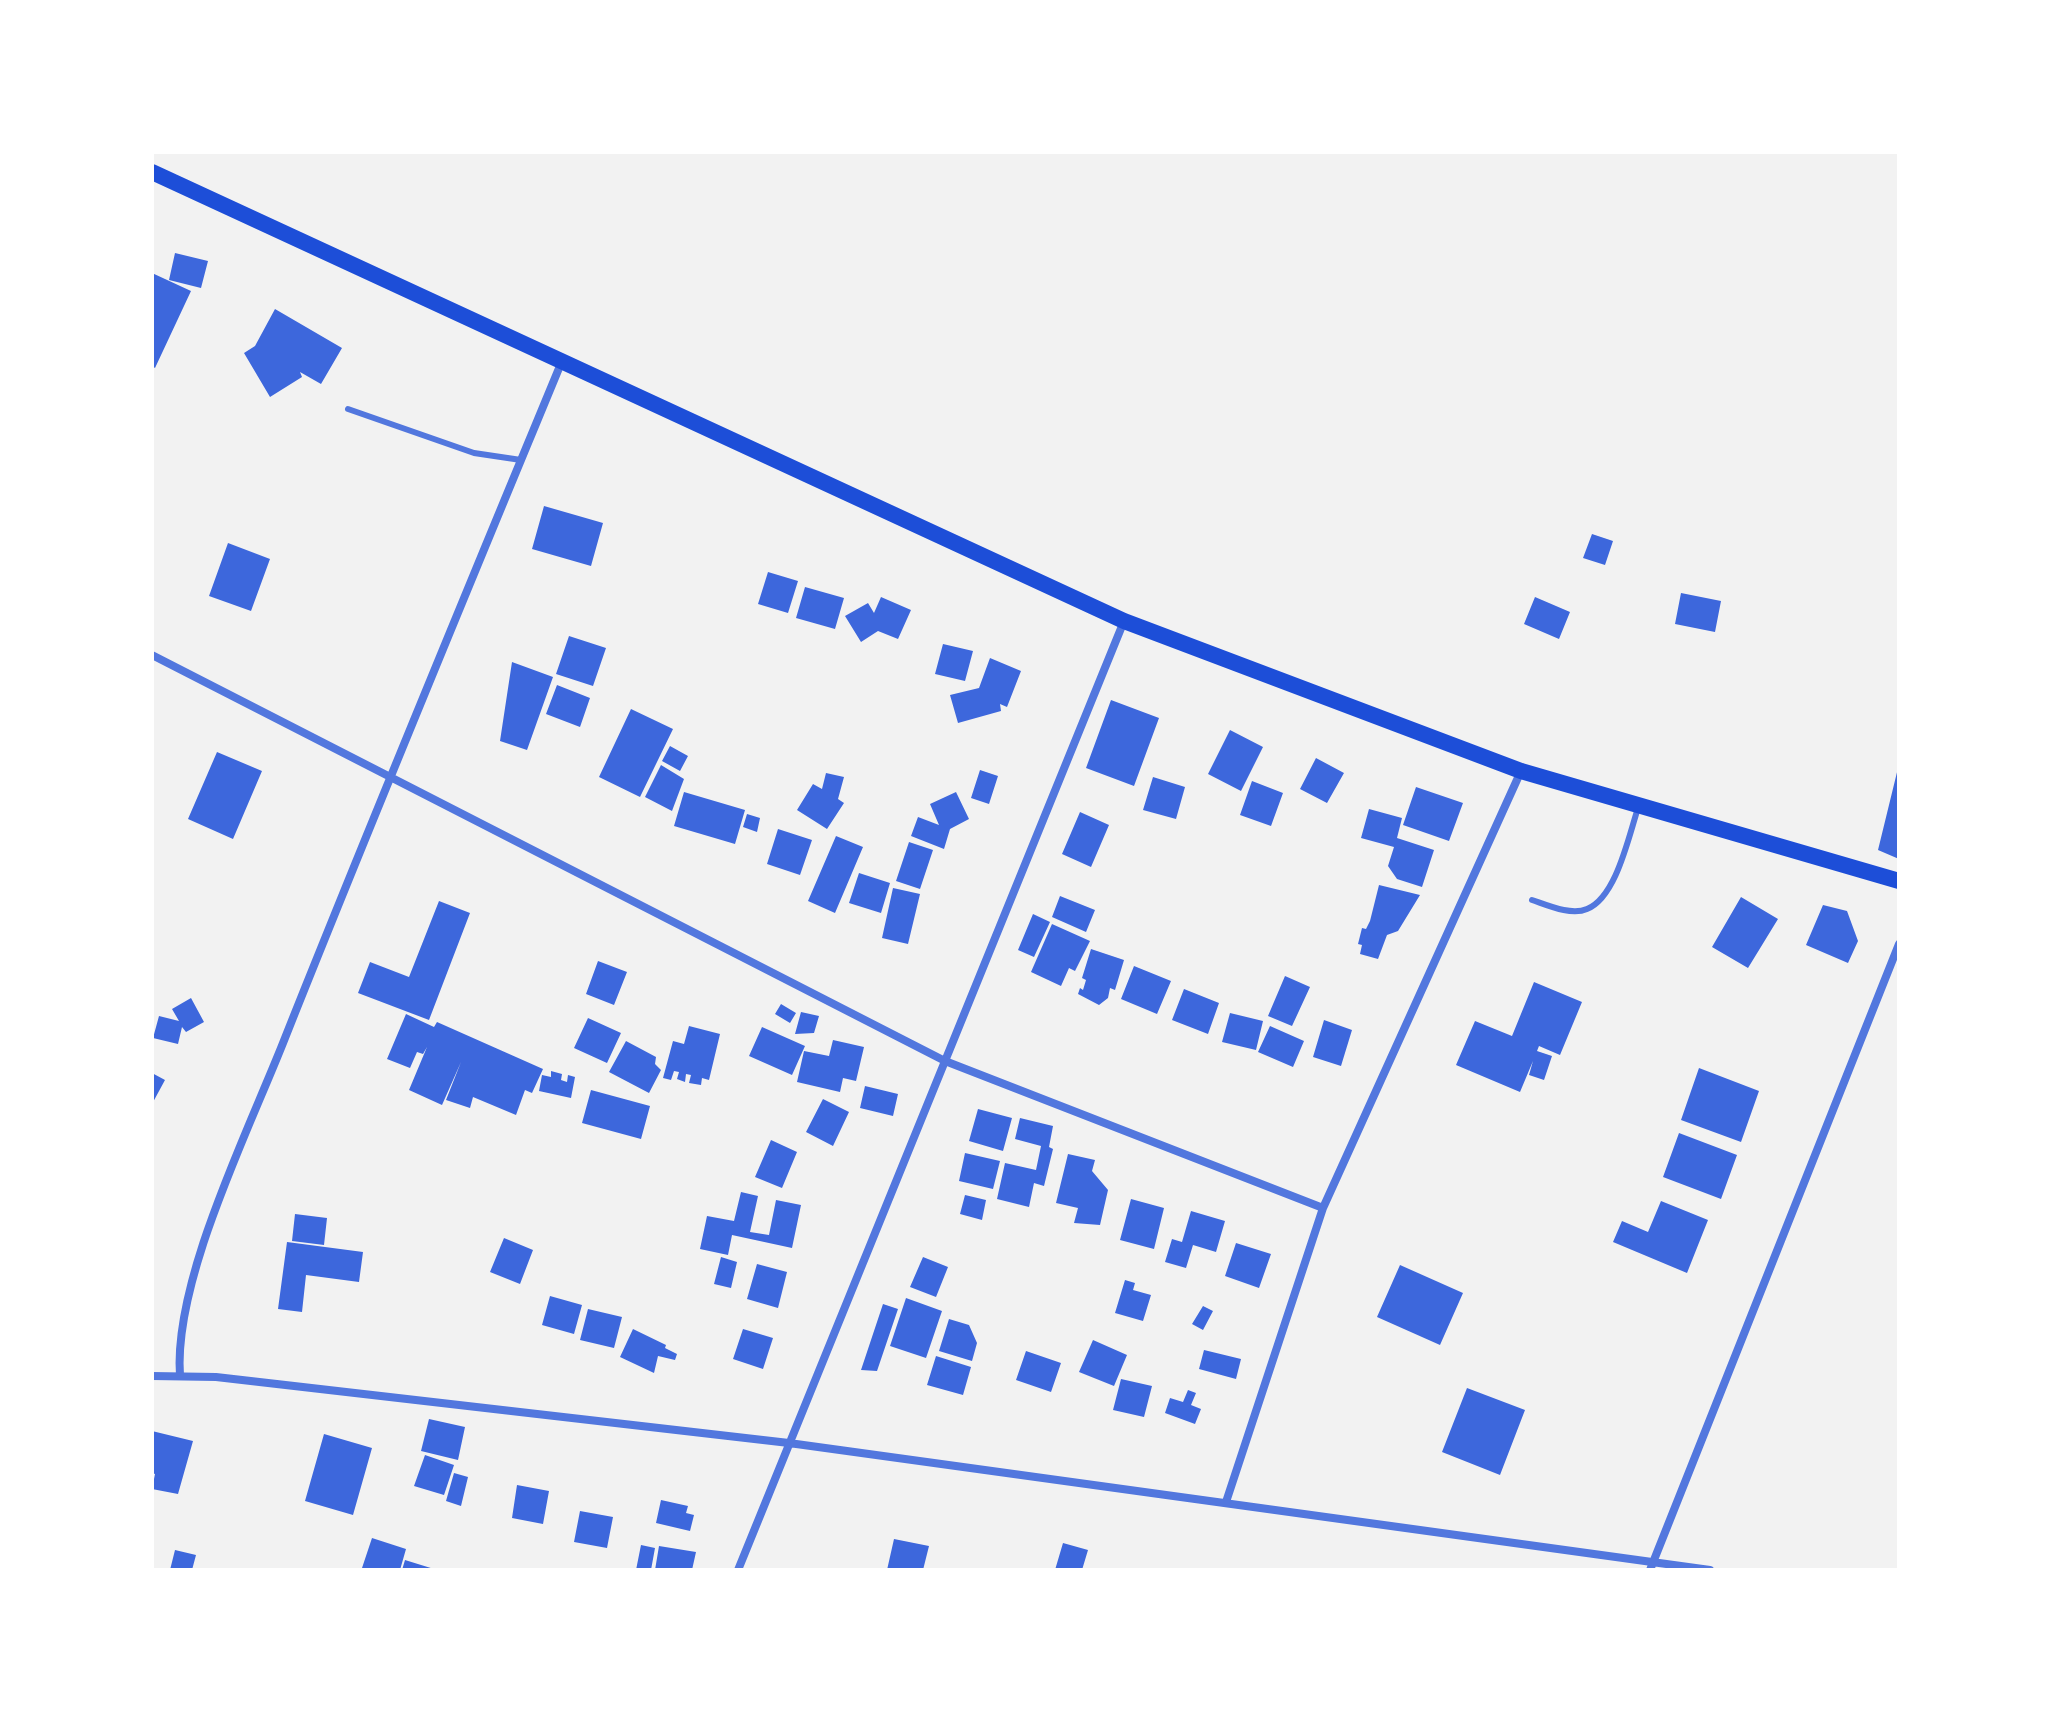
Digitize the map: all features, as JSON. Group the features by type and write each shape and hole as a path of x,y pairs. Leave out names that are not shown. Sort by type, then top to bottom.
{"main road":[{"path":"152,172 1124,621 1521,771 1899,881"}],"street":[{"path":"180,1376 177,1344 181,1320 217,1209 389,777 562,361"},
{"path":"738,1570 1124,621"},
{"path":"152,655 945,1061 1323,1208"},
{"path":"1226,1502 1323,1208 1521,771"},
{"path":"1651,1566 1899,944"},
{"path":"152,1376 216,1377 789,1443 1226,1502 1651,1566 1710,1570"}],"lane":[{"path":"348,409 474,453 521,460"},
{"path":"1532,900 1569,911 1585,910 1600,900 1614,880 1639,805"}],"building":[{"path":"175,253 208,261 201,288 169,280"},
{"path":"152,273 191,291 155,368 152,366"},
{"path":"275,309 342,348 321,384 300,372 302,377 270,397 244,353 255,346"},
{"path":"544,506 603,523 591,566 532,549"},
{"path":"1592,534 1613,541 1605,565 1583,558"},
{"path":"228,543 270,559 251,611 209,596"},
{"path":"768,572 798,581 788,613 758,604"},
{"path":"805,587 844,598 835,629 796,618"},
{"path":"1681,593 1721,601 1715,632 1675,624"},
{"path":"881,597 911,610 898,639 878,631 861,642 845,616 868,603 874,613"},
{"path":"1535,597 1570,612 1559,639 1524,624"},
{"path":"569,636 606,648 593,686 556,674"},
{"path":"943,644 973,651 965,681 935,674"},
{"path":"990,658 1021,671 1007,707 1000,704 1001,711 958,723 950,695 979,688"},
{"path":"512,662 553,677 527,750 500,741"},
{"path":"557,685 590,698 580,727 546,714"},
{"path":"1111,700 1159,718 1134,786 1086,768"},
{"path":"631,709 673,729 640,797 599,777"},
{"path":"1230,730 1263,747 1241,791 1208,774"},
{"path":"670,746 688,756 680,771 662,761"},
{"path":"217,752 262,771 233,839 188,819"},
{"path":"1316,758 1344,773 1327,803 1300,789"},
{"path":"1899,764 1899,859 1878,850"},
{"path":"661,765 684,779 672,811 645,797"},
{"path":"980,770 998,776 989,804 971,798"},
{"path":"826,773 844,777 838,799 844,803 827,829 797,810 813,784 822,789"},
{"path":"1153,777 1185,787 1176,819 1143,810"},
{"path":"1252,781 1283,793 1271,826 1240,815"},
{"path":"1416,787 1463,803 1449,841 1403,825"},
{"path":"684,792 745,810 735,844 674,826"},
{"path":"956,792 969,819 950,829 944,849 911,836 918,817 939,825 930,804"},
{"path":"1369,809 1402,818 1397,838 1434,850 1422,887 1397,879 1388,866 1394,847 1361,838"},
{"path":"1080,812 1109,825 1091,867 1062,854"},
{"path":"747,814 760,818 757,832 743,827"},
{"path":"778,829 812,840 800,875 767,864"},
{"path":"836,836 863,847 835,913 808,901"},
{"path":"909,842 933,850 920,889 896,881"},
{"path":"859,873 890,883 881,913 849,903"},
{"path":"1379,885 1420,895 1398,931 1387,935 1378,959 1360,954 1362,945 1358,944 1362,928 1366,929 1370,921"},
{"path":"893,888 920,894 908,944 882,938"},
{"path":"1060,896 1095,910 1086,932 1052,917"},
{"path":"1741,897 1778,919 1748,968 1712,947"},
{"path":"439,901 470,913 429,1020 358,993 370,962 409,977"},
{"path":"1823,905 1847,911 1858,941 1848,963 1806,945"},
{"path":"1033,914 1050,922 1034,957 1018,950"},
{"path":"1052,924 1090,941 1075,971 1069,968 1061,986 1031,972"},
{"path":"1091,949 1124,960 1115,990 1110,988 1108,998 1099,1005 1078,994 1086,980 1082,978"},
{"path":"598,961 627,972 614,1005 586,994"},
{"path":"1134,966 1171,981 1157,1014 1121,999"},
{"path":"1285,976 1310,987 1292,1026 1268,1016"},
{"path":"1534,982 1582,1002 1560,1055 1539,1046 1537,1051 1552,1056 1544,1080 1529,1075 1533,1061 1520,1092 1456,1065 1475,1021 1512,1036"},
{"path":"1184,989 1219,1003 1208,1034 1172,1020"},
{"path":"191,998 204,1022 186,1032 182,1027 178,1044 153,1038 159,1016 179,1021 172,1009"},
{"path":"781,1004 796,1013 790,1023 775,1014"},
{"path":"801,1012 819,1016 814,1033 795,1034"},
{"path":"1230,1013 1263,1021 1256,1050 1222,1042"},
{"path":"406,1014 434,1027 437,1022 543,1069 532,1093 525,1090 516,1115 473,1097 470,1108 446,1100 461,1062 442,1105 409,1090 427,1047 423,1054 417,1052 410,1068 387,1059"},
{"path":"588,1018 621,1033 607,1063 574,1048"},
{"path":"1324,1020 1352,1030 1341,1066 1313,1057"},
{"path":"689,1026 720,1034 709,1080 702,1078 701,1085 689,1083 691,1075 686,1074 685,1082 677,1079 679,1072 674,1071 671,1080 663,1078 673,1041 684,1044"},
{"path":"1270,1026 1304,1041 1293,1067 1258,1052"},
{"path":"762,1027 805,1046 792,1075 749,1056"},
{"path":"833,1040 864,1047 856,1081 843,1078 840,1092 797,1082 804,1051 829,1056"},
{"path":"626,1041 656,1057 655,1064 661,1070 649,1093 609,1072"},
{"path":"1699,1068 1759,1091 1741,1142 1681,1120"},
{"path":"551,1071 562,1074 561,1080 567,1082 568,1075 575,1077 571,1098 539,1091 542,1075 551,1077"},
{"path":"152,1073 165,1080 152,1104"},
{"path":"865,1086 898,1094 893,1116 860,1108"},
{"path":"591,1090 650,1106 641,1139 582,1123"},
{"path":"823,1099 849,1112 833,1146 806,1132"},
{"path":"978,1109 1012,1118 1003,1151 969,1141"},
{"path":"1020,1118 1053,1126 1049,1147 1053,1149 1044,1186 1034,1183 1029,1207 997,1199 1005,1163 1036,1170 1041,1146 1015,1139"},
{"path":"1679,1133 1737,1155 1721,1199 1663,1177"},
{"path":"771,1140 797,1152 782,1188 755,1177"},
{"path":"965,1153 1000,1161 993,1189 959,1181"},
{"path":"1068,1154 1095,1160 1092,1171 1108,1190 1100,1225 1074,1223 1078,1208 1056,1203"},
{"path":"741,1192 758,1196 750,1232 769,1235 776,1200 801,1205 792,1248 732,1235 728,1255 700,1249 707,1216 734,1221"},
{"path":"965,1195 986,1200 982,1220 960,1214"},
{"path":"1131,1199 1164,1208 1154,1249 1120,1240"},
{"path":"1661,1201 1708,1220 1687,1273 1613,1242 1622,1221 1648,1232"},
{"path":"1191,1211 1225,1221 1216,1252 1193,1245 1186,1268 1165,1262 1172,1239 1182,1242"},
{"path":"295,1214 327,1218 324,1245 292,1241"},
{"path":"504,1238 533,1250 520,1284 490,1272"},
{"path":"287,1242 363,1252 359,1282 306,1275 302,1312 278,1309"},
{"path":"1236,1243 1271,1254 1259,1288 1225,1276"},
{"path":"721,1257 737,1262 731,1288 714,1284"},
{"path":"923,1257 948,1267 936,1297 910,1287"},
{"path":"757,1264 787,1272 778,1308 747,1299"},
{"path":"1400,1265 1463,1293 1440,1345 1377,1317"},
{"path":"1125,1280 1135,1283 1133,1290 1151,1295 1143,1321 1115,1313"},
{"path":"550,1296 582,1305 574,1334 542,1325"},
{"path":"906,1298 942,1311 926,1358 890,1346"},
{"path":"883,1304 898,1309 877,1371 861,1370"},
{"path":"1203,1306 1213,1311 1203,1330 1192,1324"},
{"path":"588,1309 622,1317 614,1348 580,1340"},
{"path":"949,1319 969,1325 977,1343 972,1361 939,1351"},
{"path":"633,1329 666,1345 665,1348 677,1354 675,1360 658,1356 654,1373 620,1357"},
{"path":"743,1329 773,1338 763,1369 733,1359"},
{"path":"1093,1340 1127,1355 1114,1386 1079,1372"},
{"path":"1204,1350 1241,1359 1236,1379 1199,1369"},
{"path":"1026,1351 1061,1363 1051,1392 1016,1380"},
{"path":"936,1356 971,1367 963,1395 927,1385"},
{"path":"1121,1379 1152,1386 1144,1417 1113,1410"},
{"path":"1467,1388 1525,1410 1500,1475 1442,1452"},
{"path":"1188,1390 1196,1393 1191,1405 1201,1409 1195,1424 1165,1413 1170,1398 1183,1402"},
{"path":"429,1419 465,1427 458,1460 421,1451"},
{"path":"152,1431 193,1441 178,1494 152,1489 155,1474 152,1473"},
{"path":"324,1434 372,1448 353,1515 305,1501"},
{"path":"425,1455 454,1465 444,1495 414,1486"},
{"path":"454,1473 468,1477 461,1506 446,1501"},
{"path":"517,1485 549,1491 543,1524 512,1518"},
{"path":"661,1500 688,1506 686,1513 694,1515 690,1531 656,1523"},
{"path":"580,1511 613,1517 607,1548 574,1542"},
{"path":"372,1538 406,1549 400,1570 362,1568"},
{"path":"894,1539 929,1546 923,1570 887,1570"},
{"path":"1063,1543 1088,1550 1082,1570 1055,1570"},
{"path":"641,1545 655,1548 651,1570 636,1570"},
{"path":"659,1546 696,1552 692,1570 655,1570"},
{"path":"175,1550 196,1555 192,1570 170,1570"},
{"path":"405,1560 434,1569 434,1570 402,1570"}]}
